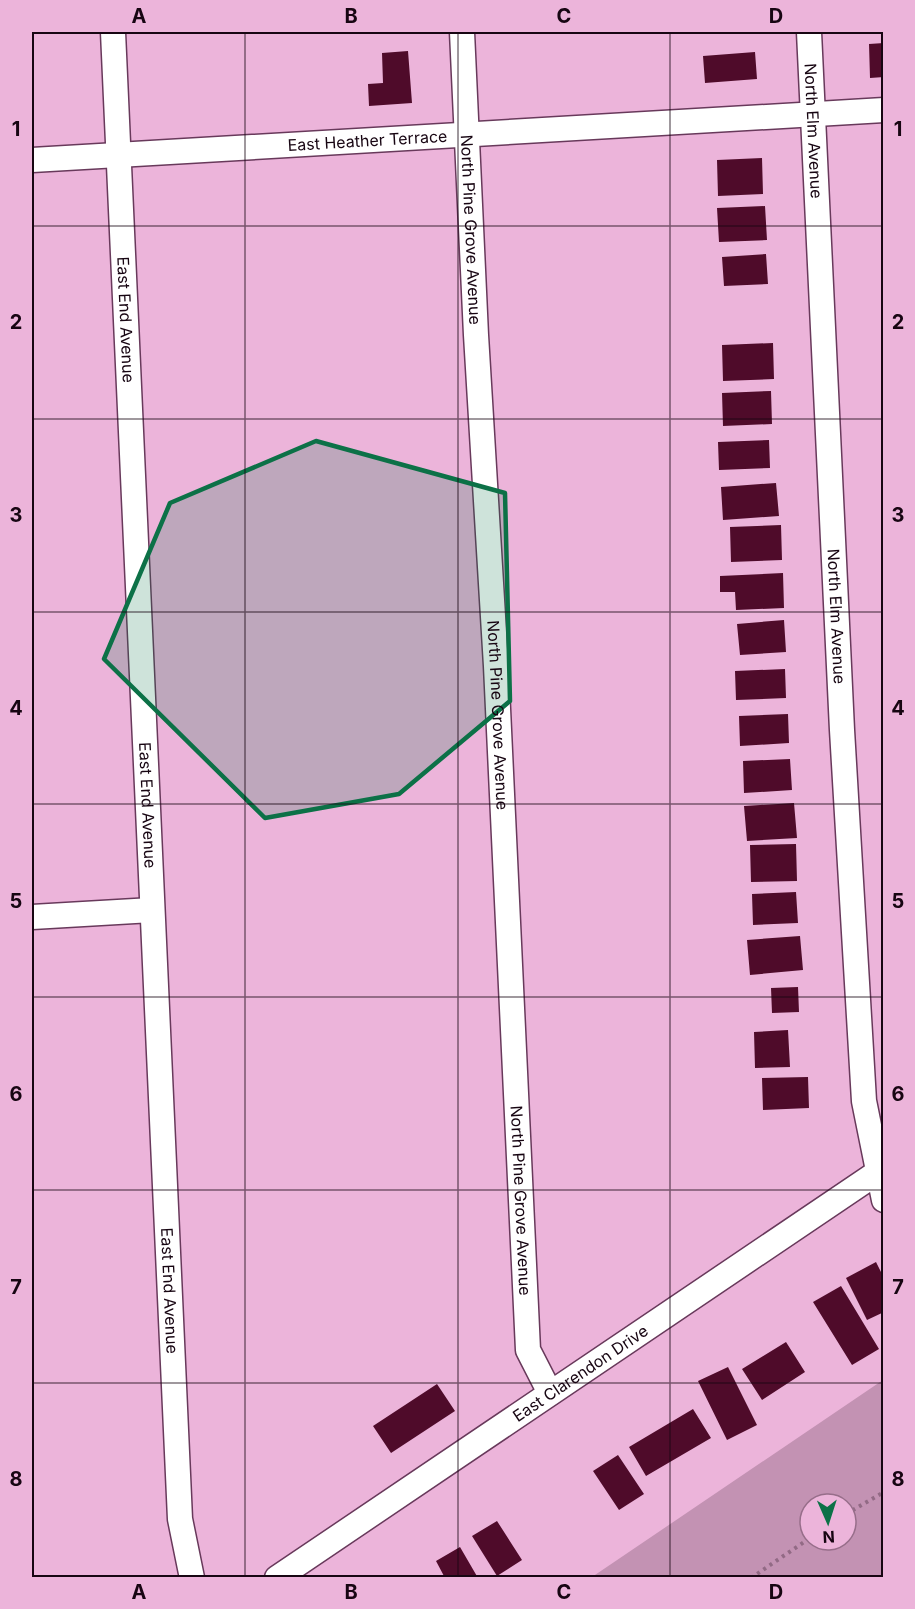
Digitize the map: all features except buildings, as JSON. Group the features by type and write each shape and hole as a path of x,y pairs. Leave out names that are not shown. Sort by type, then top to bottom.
{"street":[{"name":"East End Avenue","path":"113,32 180,1519 192,1578"},
{"name":"North Pine Grove Avenue","path":"462,32 496,666 528,1350 550,1393"},
{"name":"North Elm Avenue","path":"809,32 842,730 864,1101 880,1171 884,1200"},
{"name":"East Heather Terrace","path":"32,160 884,110"},
{"path":"32,917 152,910"},
{"name":"East Clarendon Drive","path":"276,1578 880,1171"}],"path":[{"path":"858,1507 884,1492"},
{"path":"751,1578 798,1546"}],"highlighted area":[{"path":"316,441 505,493 510,701 399,794 265,818 104,659 170,503"}],"shaded area":[{"path":"883,1380 883,1577 592,1577"}]}
